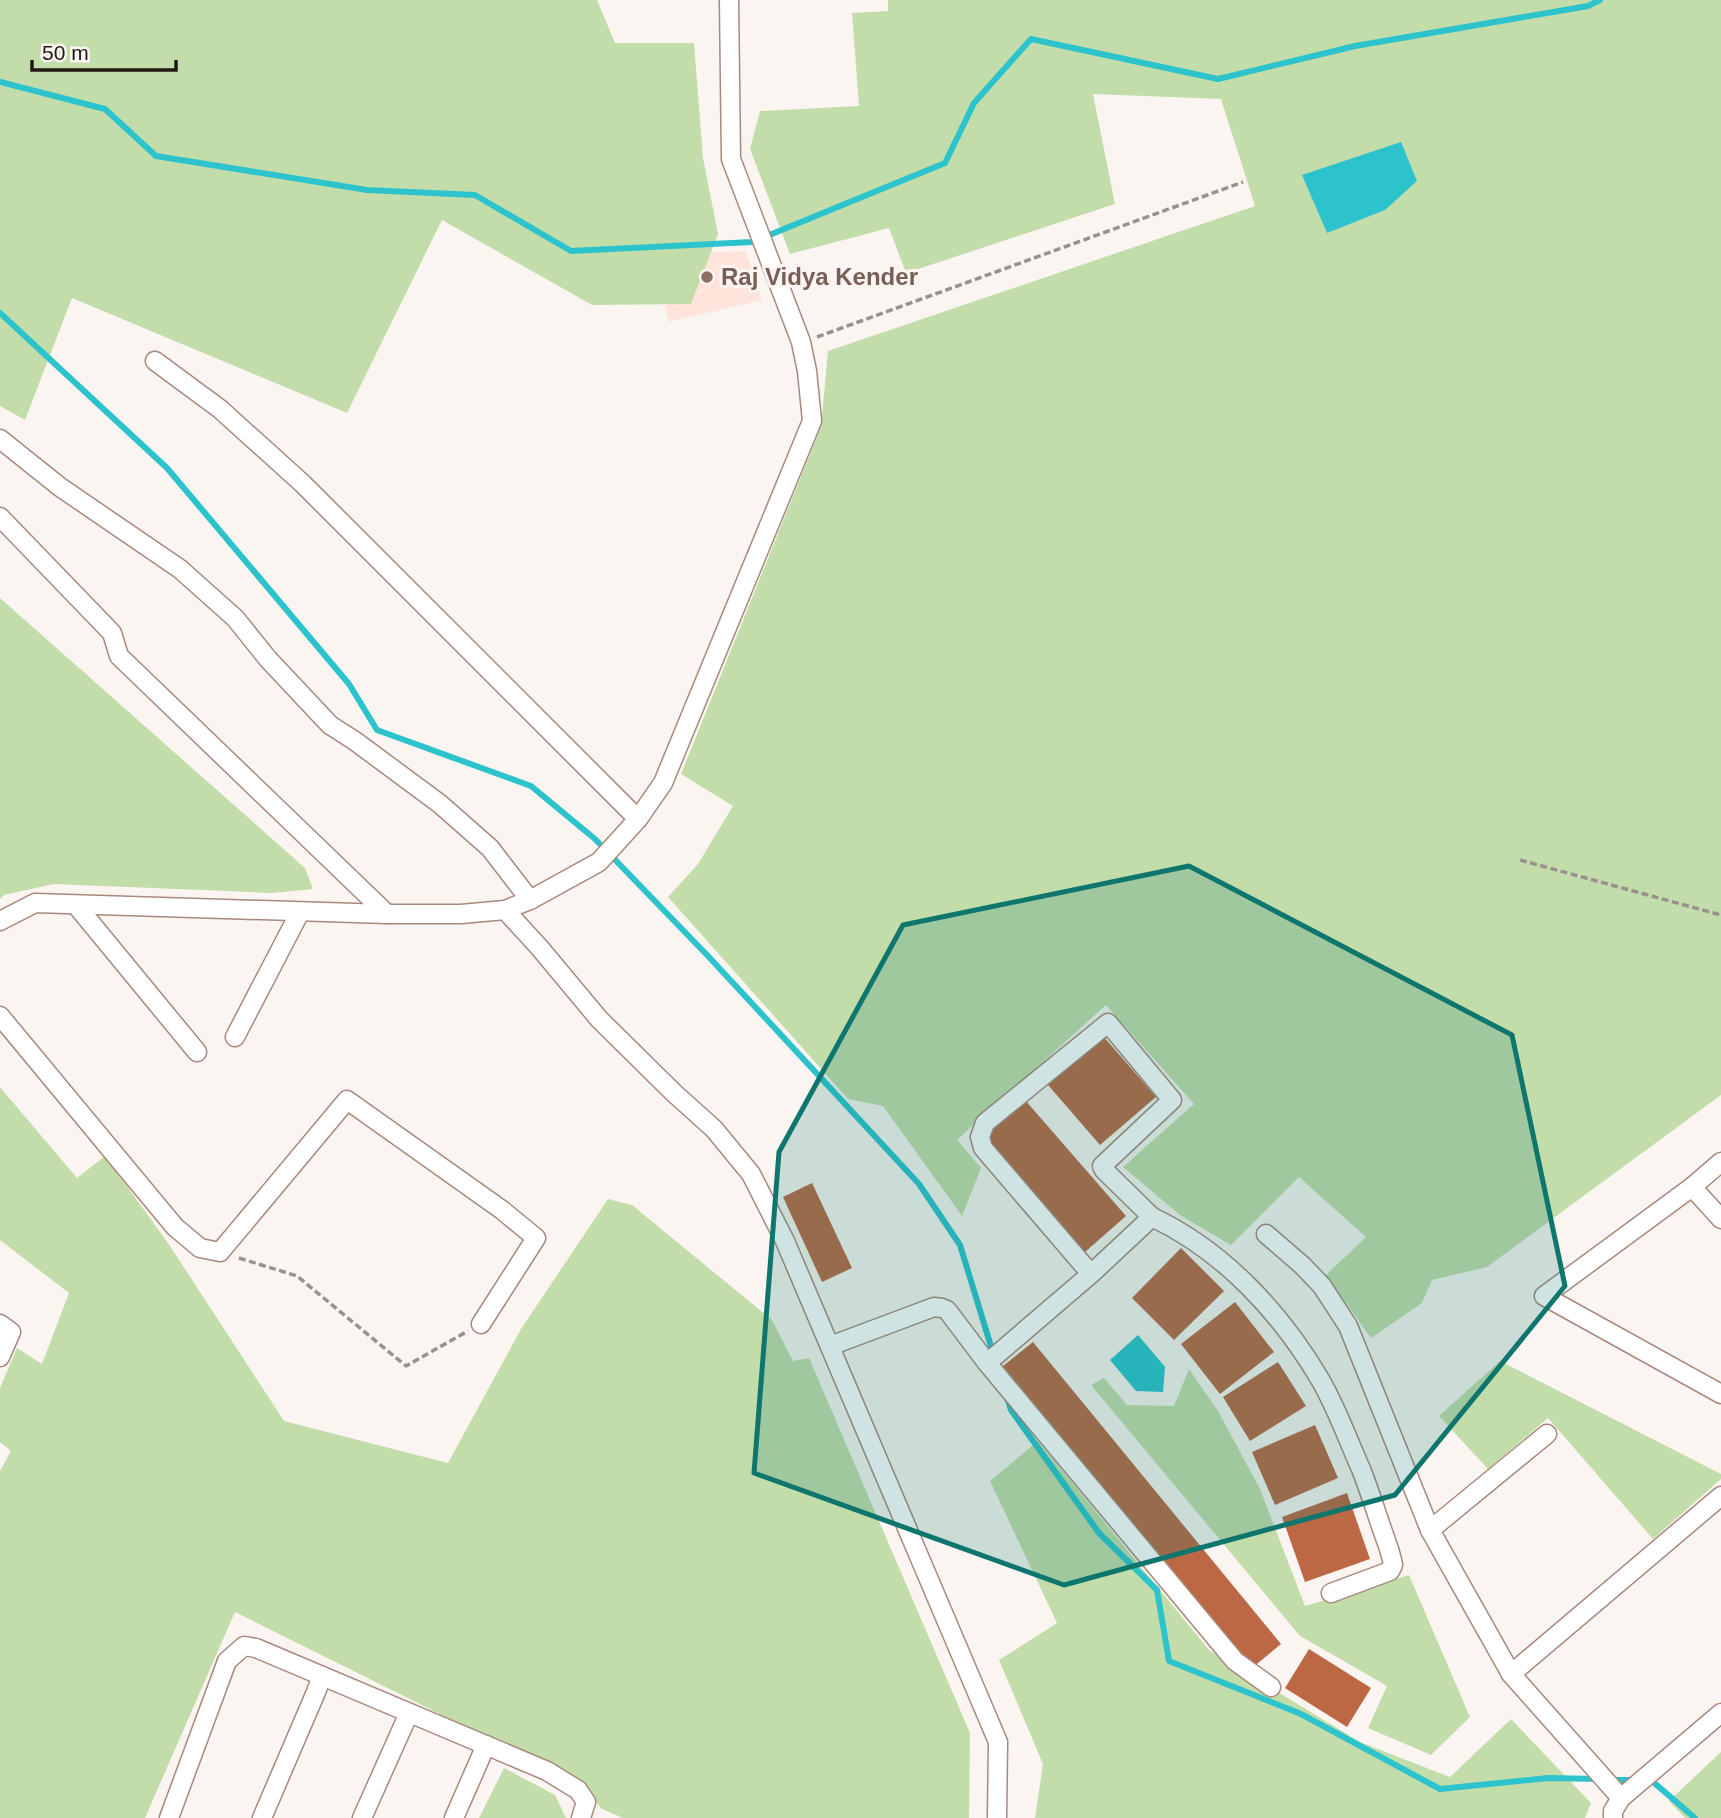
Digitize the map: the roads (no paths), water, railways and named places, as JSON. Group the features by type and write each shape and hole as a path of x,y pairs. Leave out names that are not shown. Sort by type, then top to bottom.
{"street":[{"path":"0,921 35,903 387,914 461,914 505,910 530,900 599,862 638,819 663,783 812,421 802,342 731,159 729,0"},
{"path":"155,361 220,409 303,484 638,819"},
{"path":"0,439 60,487 189,577 235,618 268,660 330,725 440,804 491,848 530,900"},
{"path":"0,517 112,633 119,656 387,914"},
{"path":"76,905 197,1052"},
{"path":"505,910 599,1019 714,1129 751,1174 785,1241 998,1742 997,1818"},
{"path":"235,1037 300,912"},
{"path":"0,1016 175,1227 200,1248 220,1252 347,1100 502,1210 536,1238 481,1324"},
{"path":"1091,1274 983,1148 980,1137 985,1123 1108,1023 1172,1100 1102,1166 1104,1170 1152,1217 1171,1226 1215,1255 1260,1298 1299,1347 1322,1383 1367,1485 1393,1564 1390,1572 1331,1592"},
{"path":"1721,1162 1692,1187 1544,1296 1721,1394"},
{"path":"1692,1187 1721,1219"},
{"path":"987,1363 1091,1274 1152,1217"},
{"path":"1266,1234 1322,1286 1348,1326 1430,1530 1511,1674 1621,1798"},
{"path":"830,1346 934,1307 947,1311 987,1363 1235,1661 1271,1687"},
{"path":"0,1324 11,1332 0,1357"},
{"path":"1430,1530 1548,1434"},
{"path":"1511,1674 1721,1496"},
{"path":"169,1818 227,1661 244,1646 256,1648 547,1771 578,1790 586,1802 580,1818"},
{"path":"262,1818 322,1676"},
{"path":"362,1818 409,1713"},
{"path":"1613,1818 1613,1811 1621,1798 1721,1713"},
{"path":"454,1818 486,1745"}],"water":[{"path":"1401,142 1417,181 1385,210 1327,233 1302,175"},
{"path":"1138,1335 1165,1367 1163,1392 1136,1391 1110,1360"}],"waterway":[{"path":"0,82 105,109 156,156 367,190 475,195 571,251 752,242 945,163 974,103 1031,39 1218,79 1355,46 1588,6 1600,0"},
{"path":"0,313 167,468 349,684 377,730 531,786 595,839 708,956 919,1184 960,1245 993,1353"},
{"path":"1007,1397 1011,1410 1099,1533 1157,1590 1169,1661 1301,1714 1440,1789 1548,1778 1598,1779"},
{"path":"1609,1780 1637,1780"},
{"path":"1647,1781 1652,1781 1695,1818"}],"place":[{"name":"Raj Vidya Kender","path":"707,277"}]}
